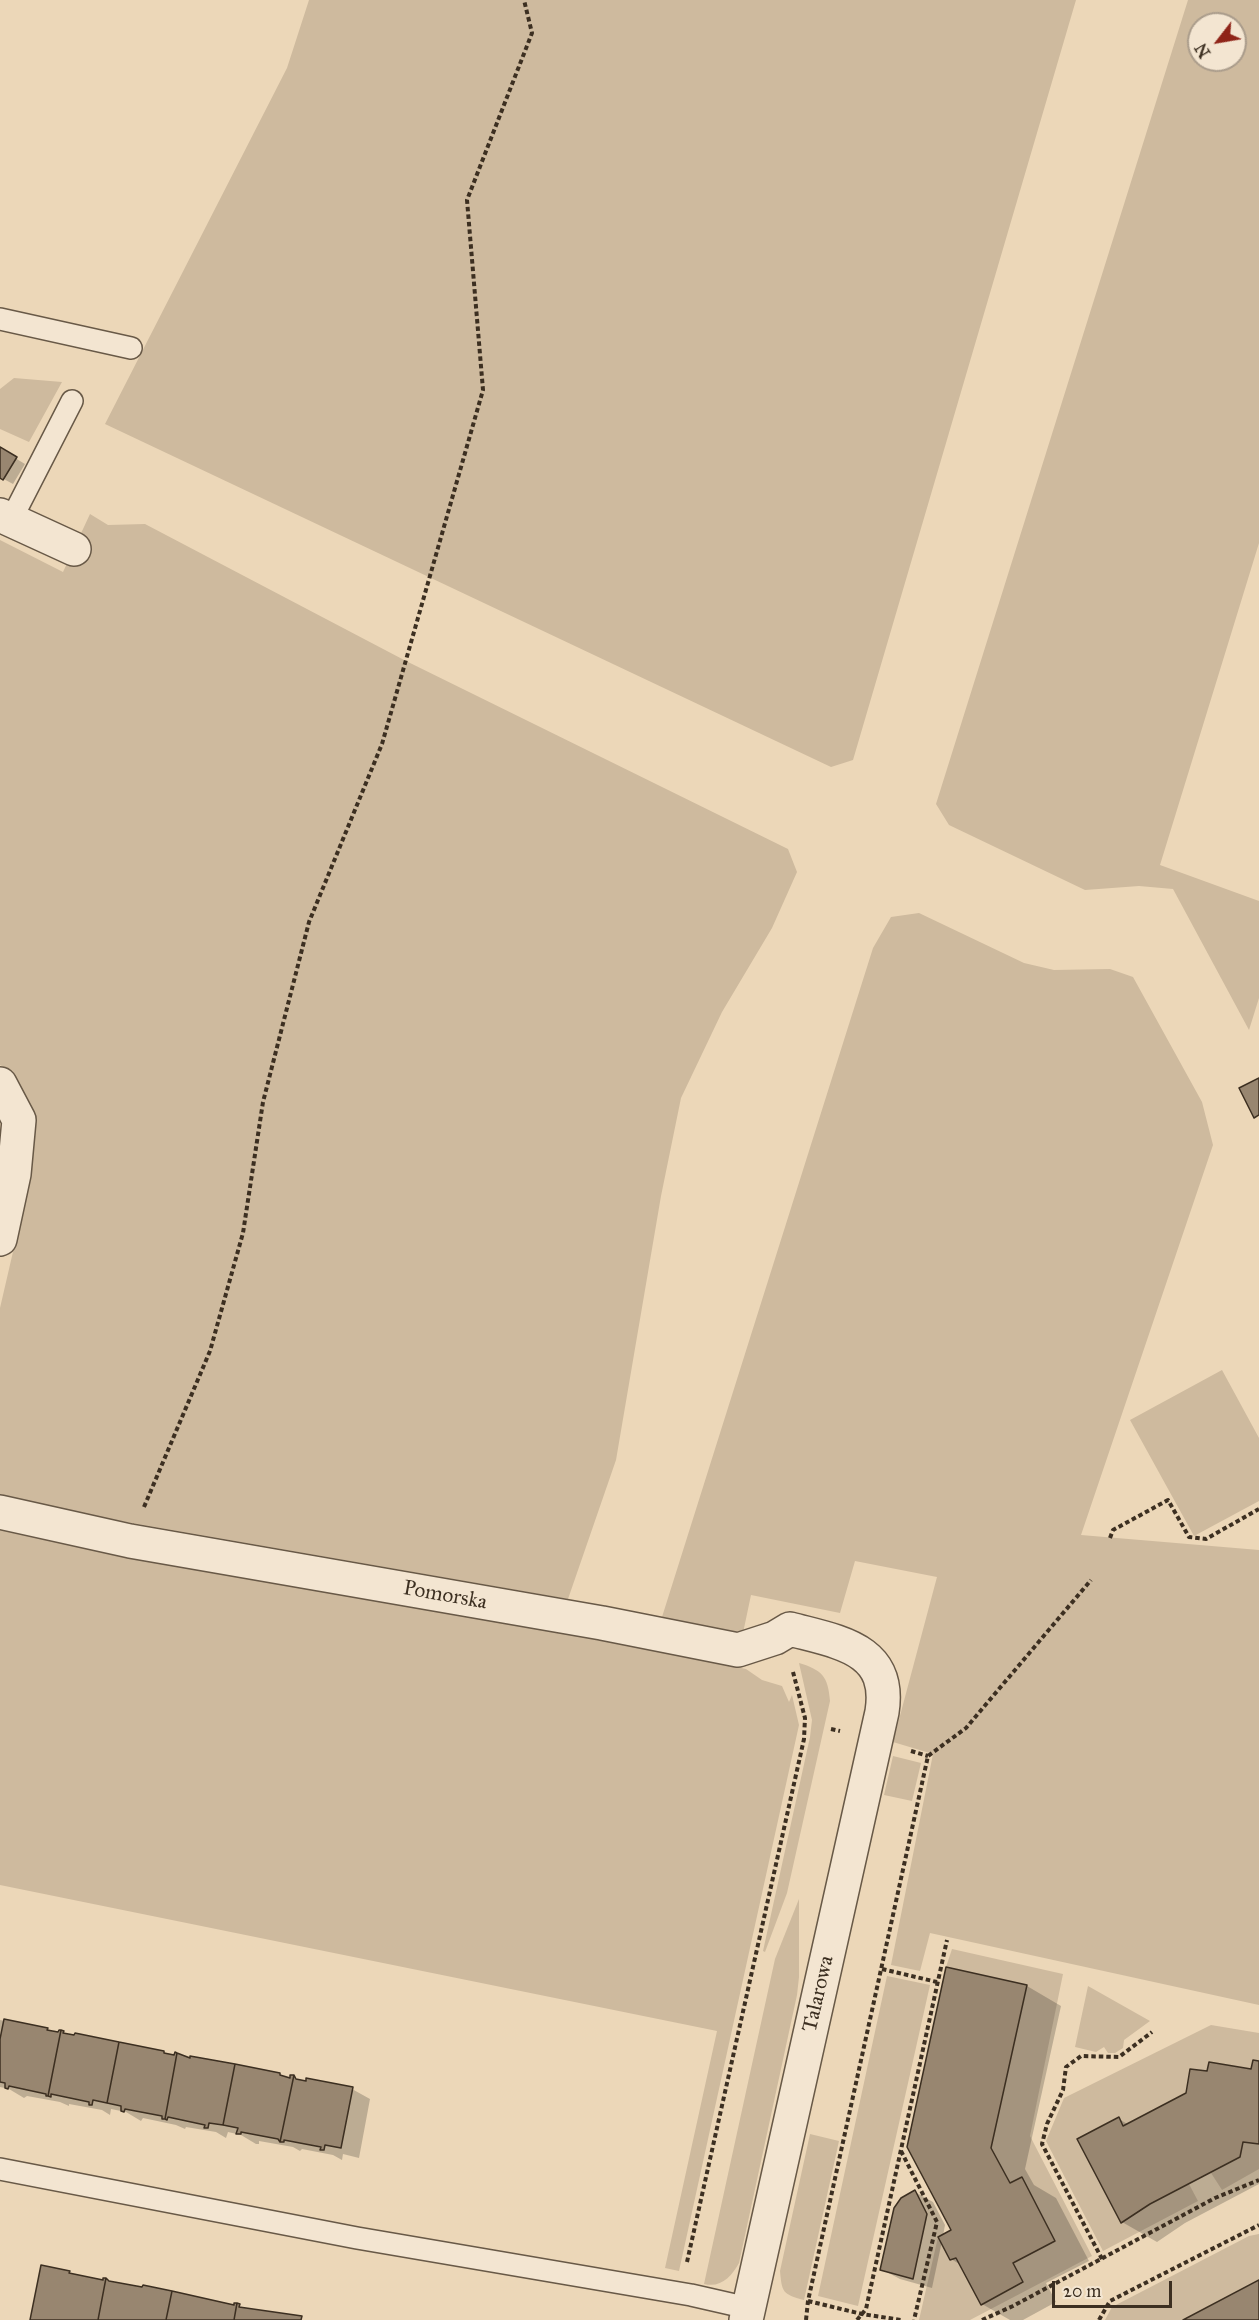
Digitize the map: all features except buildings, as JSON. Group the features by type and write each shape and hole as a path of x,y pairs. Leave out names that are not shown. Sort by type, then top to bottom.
{"street":[{"path":"6,518 74,549"},
{"path":"0,1084 19,1120 14,1173 0,1239"},
{"name":"Pomorska","path":"0,1512 130,1541 602,1623 738,1650 774,1638 790,1629"},
{"name":"Talarowa","path":"747,2314 885,1695 883,1682 877,1669 856,1650 840,1642 790,1629"}],"lane":[{"path":"0,319 131,348"},
{"path":"6,518 72,401"},
{"path":"0,2169 357,2238 680,2293 747,2314"}],"path":[{"path":"130,1541 210,1351 243,1233 264,1102 309,922 382,744 483,390 467,200 532,33 524,0"},
{"path":"1110,1538 1113,1530 1168,1500 1189,1537 1206,1539 1259,1509"},
{"path":"806,2320 808,2301 928,1756 966,1728 1091,1580"},
{"path":"680,2293 804,1738 805,1718 791,1665 790,1629"},
{"path":"857,2320 866,2309 947,1940"},
{"path":"882,1969 938,1983"},
{"path":"1102,2259 1042,2144 1047,2124 1062,2090 1066,2067 1081,2056 1119,2057 1152,2032"},
{"path":"901,2150 937,2222 914,2320"},
{"path":"982,2320 1215,2198 1259,2180"},
{"path":"1099,2320 1110,2301 1259,2225"},
{"path":"808,2301 862,2314 901,2320"}],"shaded area":[{"path":"309,0 1076,0 853,760 831,767 105,424 287,68"},
{"path":"1188,0 1259,0 1259,543 1160,865 1259,901 1259,998 1249,1030 1173,889 1139,886 1085,890 949,825 936,804"},
{"path":"14,378 62,382 29,442 0,429 0,389"},
{"path":"90,514 108,525 145,524 406,661 788,849 797,872 772,928 722,1012 681,1098 661,1196 616,1460 568,1599 6,1501 0,1496 0,1308 31,1174 34,1113 13,1072 0,1065 0,540 63,572"},
{"path":"919,913 1024,963 1054,970 1110,969 1133,977 1202,1102 1213,1145 1081,1535 1259,1550 1259,2005 930,1933 920,1971 891,1965 933,1754 893,1742 937,1577 855,1561 840,1613 751,1595 743,1633 662,1617 873,948 891,917"},
{"path":"1222,1370 1259,1438 1259,1501 1194,1536 1130,1420"},
{"path":"0,1525 507,1620 746,1669 762,1680 782,1686 789,1702 792,1695 799,1725 679,2271 665,2268 717,2031 0,1885"},
{"path":"799,1663 813,1668 822,1675 828,1685 830,1701 787,1893 765,1952 763,1951 812,1720"},
{"path":"893,1756 921,1763 912,1801 884,1795"},
{"path":"799,1899 797,1995 739,2263 733,2273 720,2283 704,2284 775,1959"},
{"path":"952,1949 1063,1974 1030,2136 1092,2256 970,2320 919,2320 938,2237 950,2260 956,2258 981,2305 1023,2283 1013,2263 1055,2241 1022,2177 1010,2183 991,2148 1027,1985 946,1967"},
{"path":"887,1976 930,1985 858,2306 818,2296"},
{"path":"1088,1986 1150,2021 1124,2040 1123,2048 1115,2053 1108,2053 1104,2047 1096,2052 1075,2047"},
{"path":"1211,2025 1259,2033 1259,2061 1253,2060 1251,2069 1209,2062 1207,2071 1191,2069 1186,2093 1123,2126 1118,2117 1077,2139 1121,2223 1150,2204 1189,2184 1198,2201 1103,2251 1046,2141 1064,2098"},
{"path":"810,2134 839,2141 804,2300 784,2291 780,2271"},
{"path":"1243,2142 1259,2144 1259,2169 1222,2190 1211,2173 1240,2157"},
{"path":"1259,2234 1259,2280 1183,2320 1105,2320 1112,2307 1249,2236"}]}
